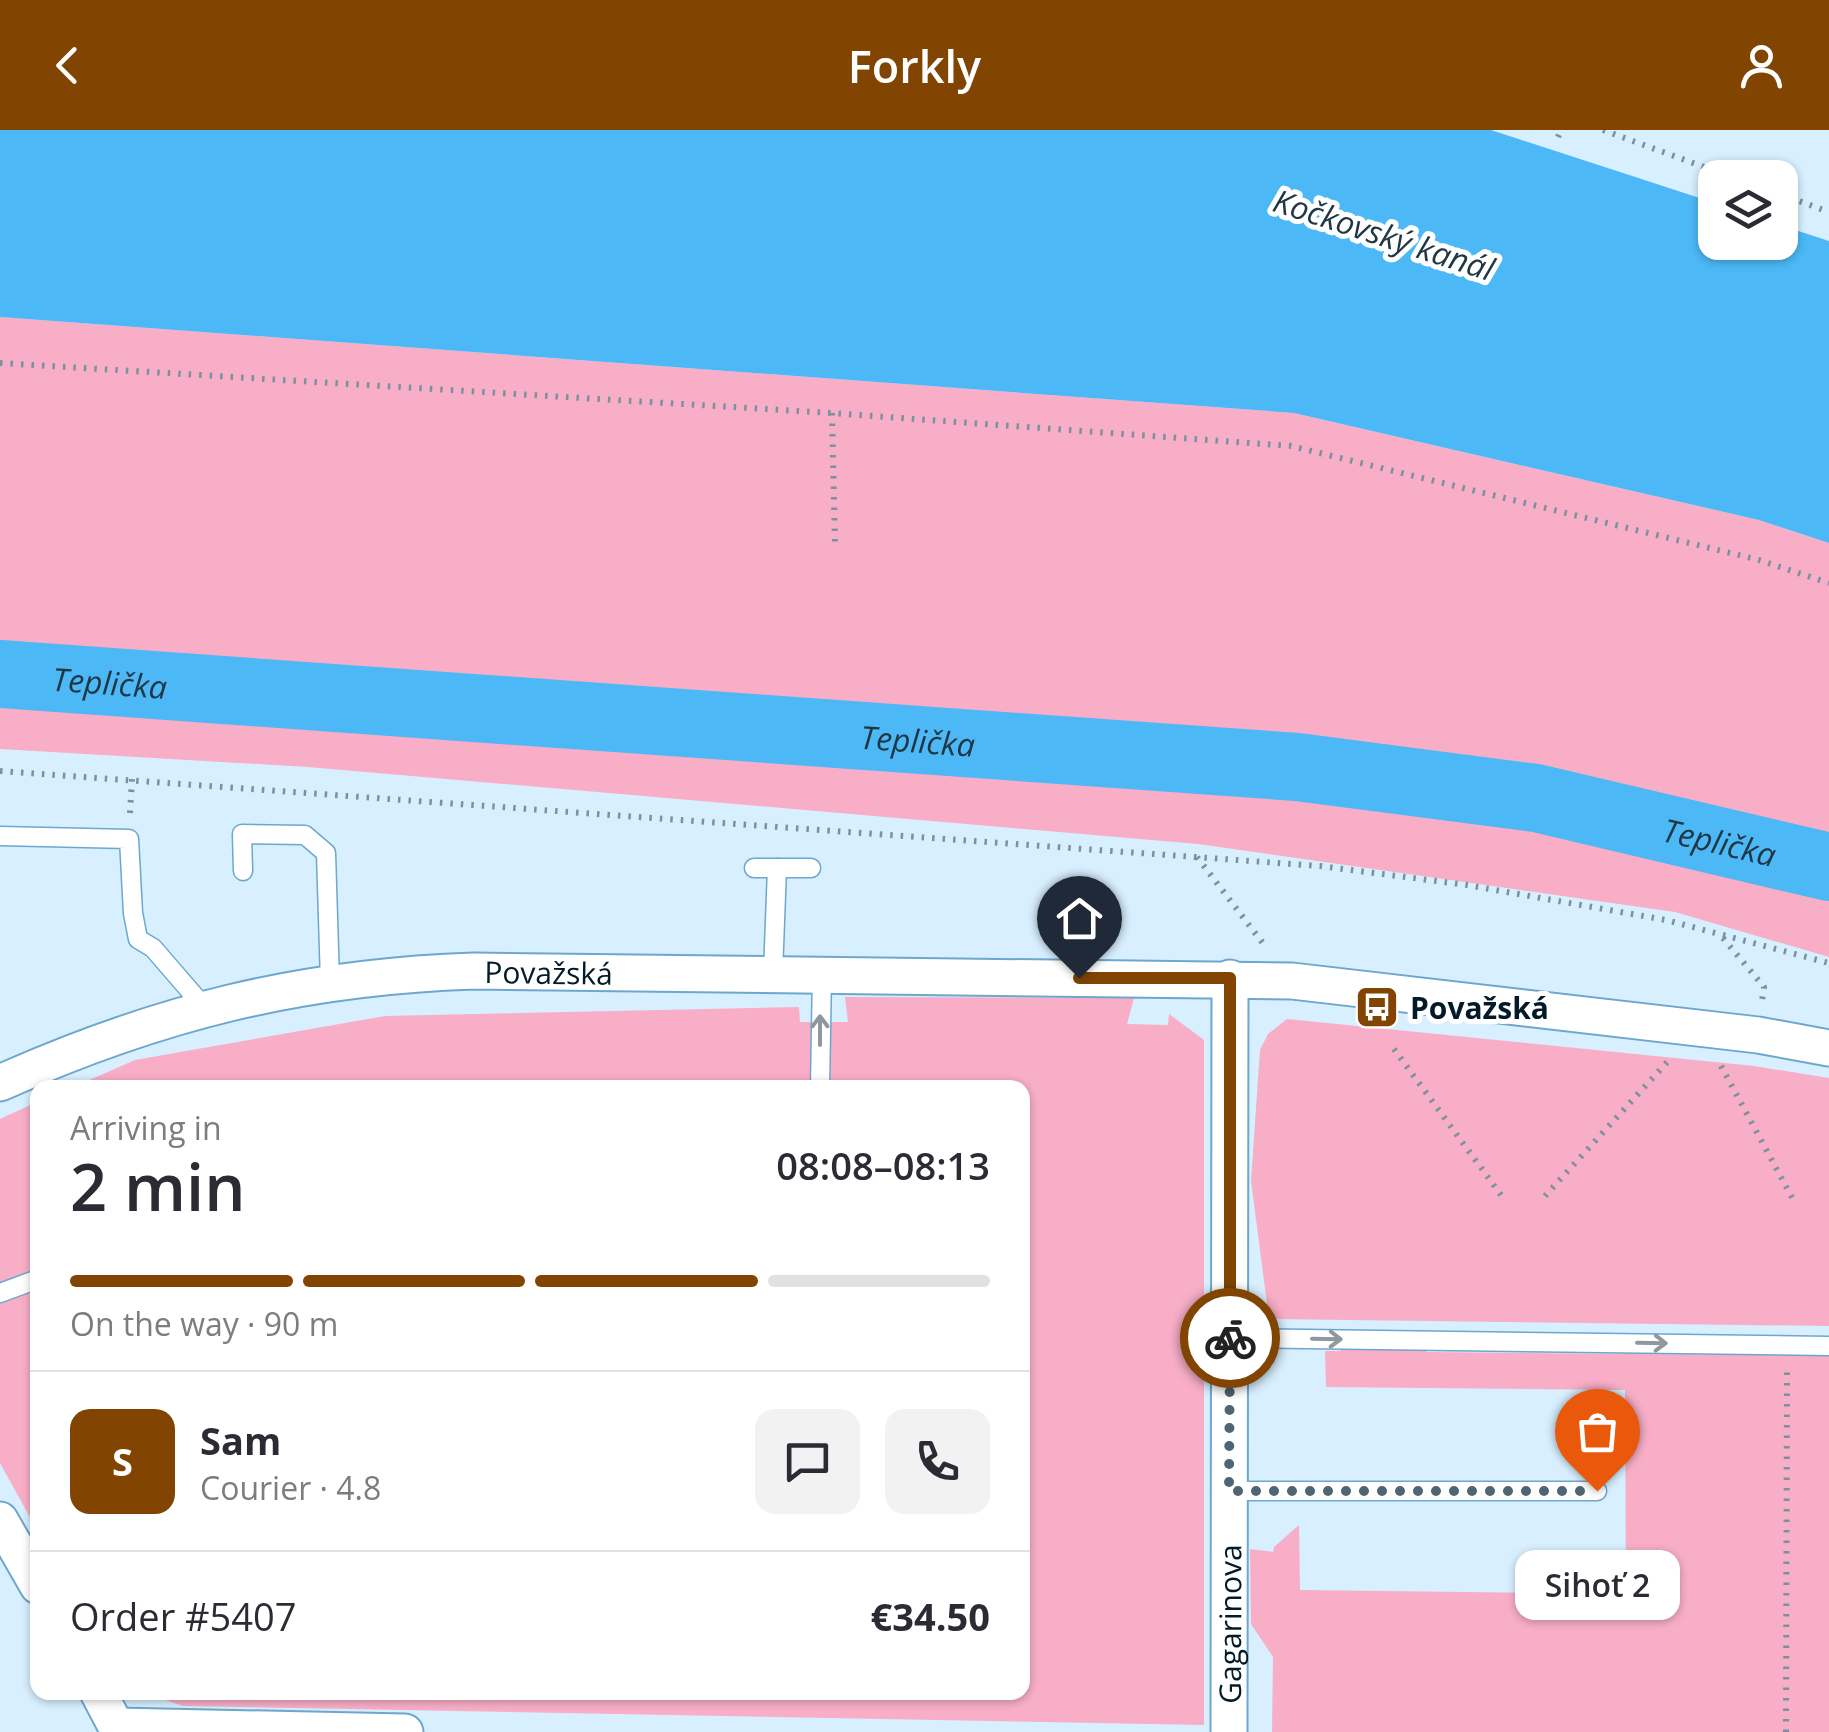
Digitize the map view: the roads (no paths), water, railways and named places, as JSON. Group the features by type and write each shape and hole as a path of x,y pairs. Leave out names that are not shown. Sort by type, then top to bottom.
{"street":[{"name":"Považská","path":"0,1083 64,1054 204,1007 330,982 474,971 1292,980 1758,1035 1829,1048"},
{"name":"Gagarinova","path":"1228,1732 1230,978"},
{"path":"0,1520 30,1572"},
{"path":"102,1700 118,1729 405,1732"}],"lane":[{"path":"243,871 242,834 305,835 326,853 330,982"},
{"path":"0,836 128,839 138,939 153,948 204,1007"},
{"path":"754,868 811,868"},
{"path":"773,973 777,868"},
{"path":"820,1080 822,973"},
{"path":"0,1293 30,1282"},
{"path":"1230,1338 1829,1346"},
{"path":"1229,1491 1597,1491"}],"water":[{"name":"Kočkovský kanál","path":"0,130 1491,130 1698,197 1698,260 1798,260 1798,231 1829,241 1829,543 1759,520 1294,413 0,317"}],"waterway":[{"name":"Teplička","path":"0,674 1297,767 1536,798 1829,867"}],"place":[{"name":"Považská","path":"1377,1007"},
{"name":"Sihoť 2","path":"1597,1491"}]}
